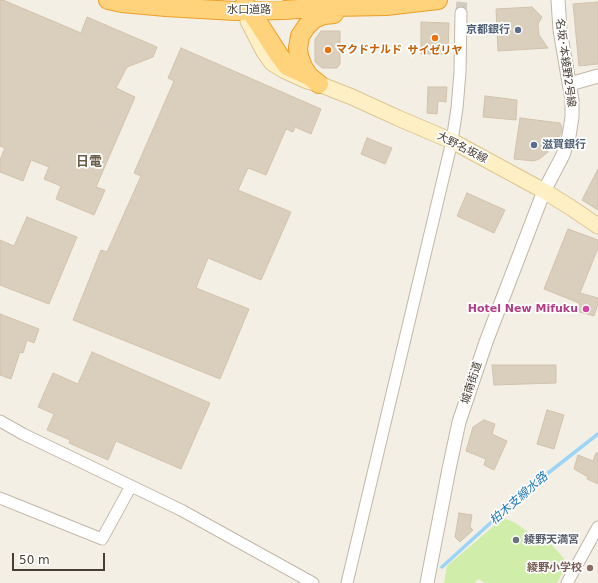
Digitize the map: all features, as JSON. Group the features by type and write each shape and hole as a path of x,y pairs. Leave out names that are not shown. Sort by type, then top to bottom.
{"highway":[{"name":"水口道路","path":"108,0 122,3 166,7 242,7 283,10 386,6 438,0"},
{"path":"314,80 302,67 299,56 298,48 300,36 306,27 314,19 324,15 386,6"},
{"path":"242,7 259,24 287,66 314,80"}],"main road":[{"name":"大野名坂線","path":"314,80 452,142 544,191 598,226"}],"street":[{"name":"名坂･本綾野2号線","path":"544,191 563,155 569,136 572,117 572,100 560,30 558,0"},
{"path":"347,583 452,142 460,72 461,13"},
{"path":"570,84 598,76"},
{"name":"城南街道","path":"427,583 448,469 459,422 486,342 544,191"},
{"path":"0,421 23,434 181,510 313,583"},
{"path":"0,498 102,539 131,486"},
{"path":"567,583 598,528"}],"green space":[{"name":"綾野天満宮","path":"503,518 514,522 531,534 550,543 568,563 557,583 485,583 478,579 475,583 444,583 447,566"}],"building":[{"path":"0,0 81,33 87,17 157,47 153,57 127,67 116,88 135,97 96,187 105,190 94,215 56,199 61,186 44,179 49,167 31,160 23,181 0,172 0,160 5,148 0,146"},
{"path":"598,2 598,64 579,66 573,4"},
{"name":"京都銀行","path":"532,7 542,17 538,24 539,35 548,48 498,51 496,9"},
{"name":"サイゼリヤ","path":"421,22 449,23 448,54 421,54"},
{"name":"マクドナルド","path":"321,31 340,31 340,64 337,68 322,68 315,62 315,39"},
{"path":"181,48 321,109 311,134 295,127 293,132 286,129 266,175 248,168 238,190 291,212 261,280 208,258 196,288 249,309 220,379 73,320 101,250 107,252 141,176 134,173 174,81 168,78"},
{"path":"428,87 447,87 446,102 438,101 437,114 427,113"},
{"path":"485,96 517,100 516,120 483,117"},
{"name":"滋賀銀行","path":"520,118 560,123 562,128 559,137 556,136 547,153 534,161 514,159"},
{"path":"367,138 392,148 385,164 361,154"},
{"path":"598,169 598,210 582,200"},
{"path":"467,193 505,210 494,233 457,216"},
{"path":"27,217 77,237 49,304 0,285 0,240 14,246"},
{"path":"568,229 598,240 598,248 580,293 598,298 594,316 576,311 579,303 544,289"},
{"path":"0,314 39,329 34,343 27,340 23,353 20,352 11,379 0,375"},
{"path":"92,352 210,403 181,469 116,441 108,460 69,443 70,440 47,430 54,414 38,407 53,373 78,384"},
{"path":"492,365 556,365 556,383 494,385"},
{"path":"547,410 564,415 554,449 537,444"},
{"path":"484,420 495,424 492,434 507,441 494,470 484,465 486,459 466,451 473,427"},
{"path":"596,453 598,453 598,484 587,479 588,477 574,469 578,455 593,461"},
{"path":"459,513 472,515 470,527 473,530 460,542 455,537"}],"waterway":[{"name":"柏木支線水路","path":"442,567 529,488 598,434"}],"tunnel":[{"path":"461,13 462,0"}],"place":[{"name":"京都銀行","path":"518,30"},
{"name":"サイゼリヤ","path":"435,38"},
{"name":"マクドナルド","path":"328,50"},
{"name":"滋賀銀行","path":"534,145"},
{"name":"Hotel New Mifuku","path":"586,309"},
{"name":"綾野天満宮","path":"516,540"},
{"name":"綾野小学校","path":"590,568"}],"district":[{"name":"日電","path":"89,163"}]}
